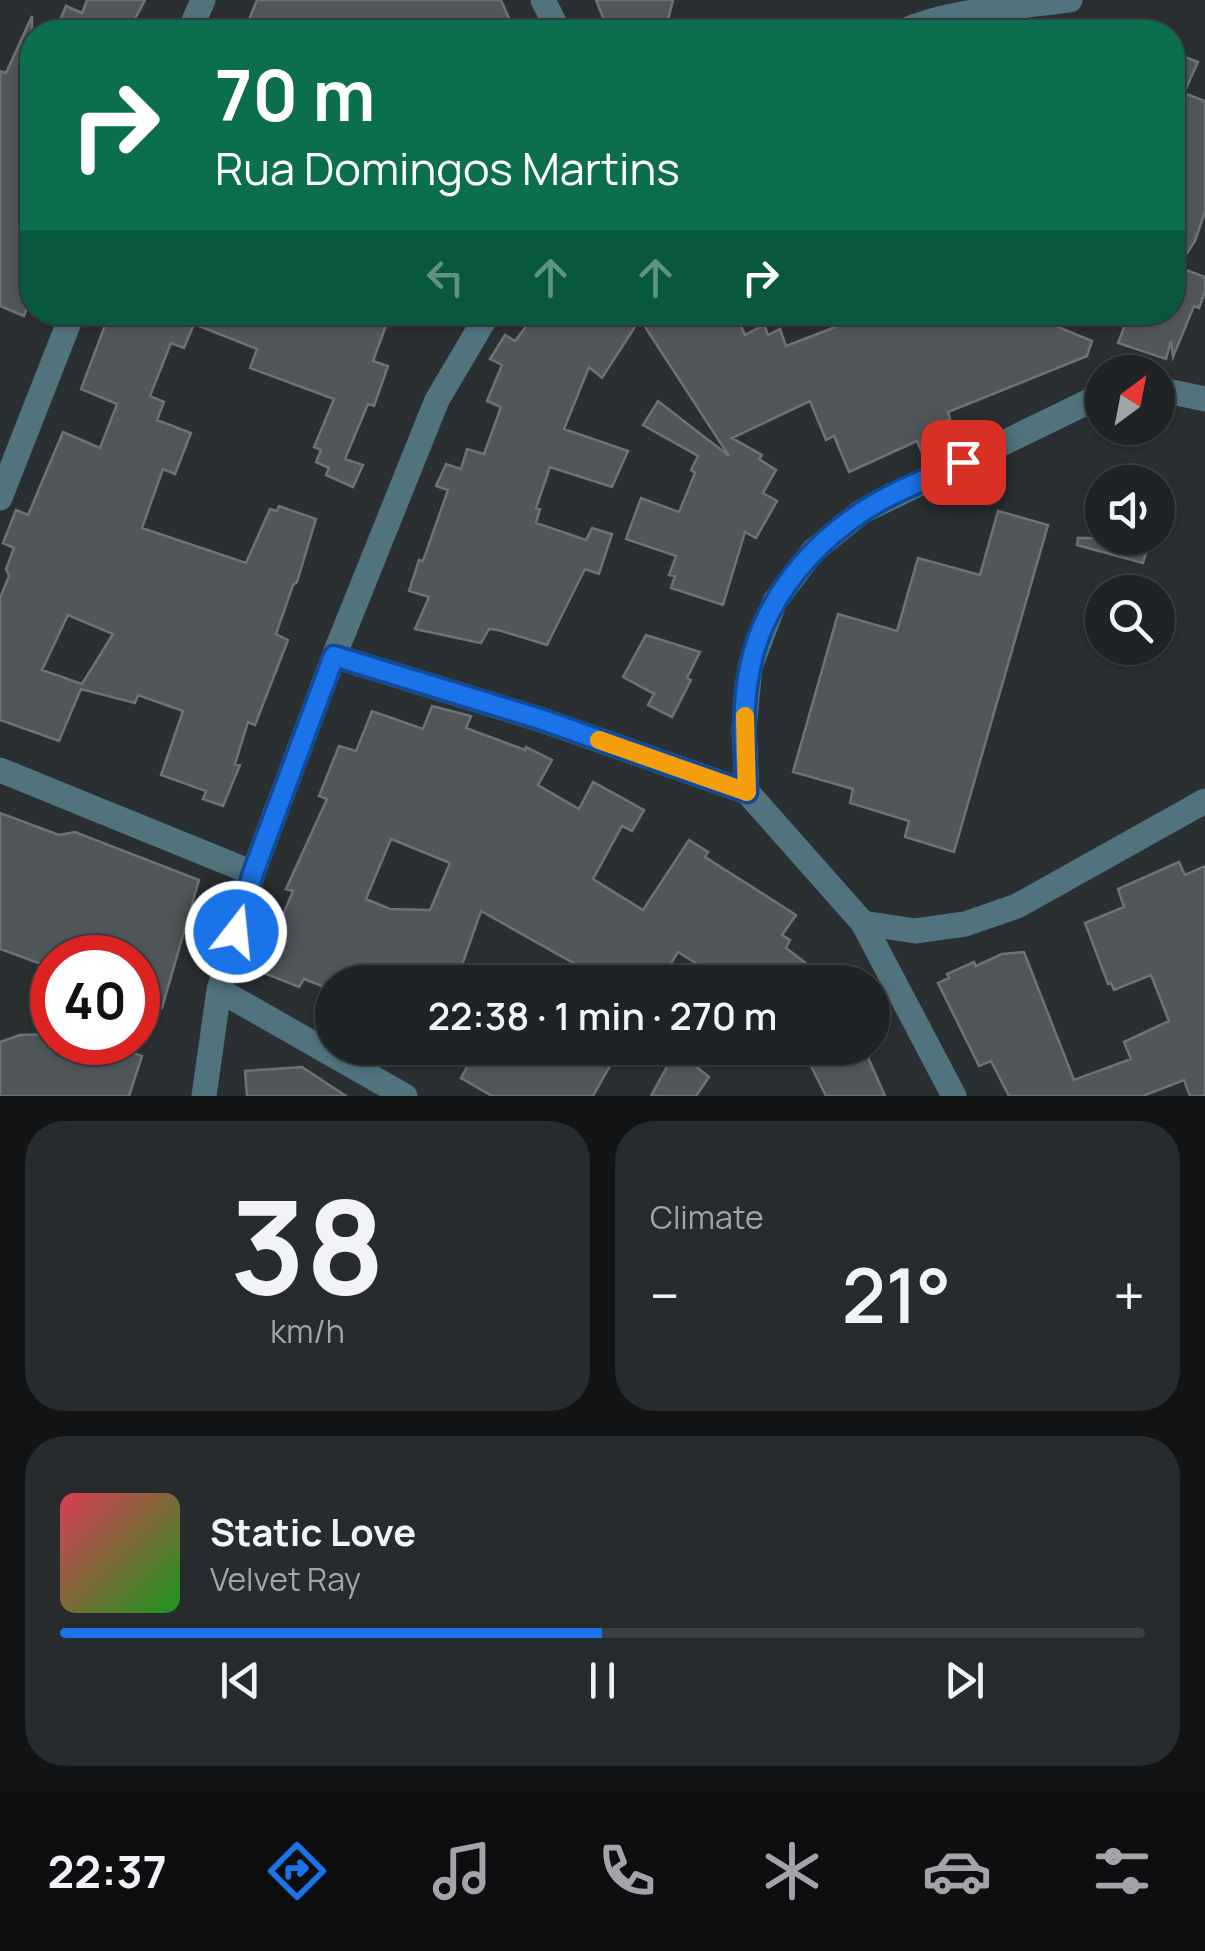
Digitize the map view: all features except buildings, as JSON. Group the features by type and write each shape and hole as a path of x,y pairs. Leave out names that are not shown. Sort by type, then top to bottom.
{"street":[{"path":"918,20 937,0"},
{"path":"959,20 1070,0"},
{"path":"0,498 8,449 68,325"},
{"path":"204,1096 219,990 253,873 334,656 437,400 481,325"},
{"path":"1175,393 1205,399"},
{"path":"747,792 744,729 750,666 775,601 812,551 861,512 1085,403"},
{"path":"334,656 540,719 747,792 863,923 954,1096"},
{"path":"0,770 253,873"},
{"path":"863,923 915,931 965,924 1017,906 1205,801"},
{"path":"219,990 405,1096"}],"slow traffic":[{"path":"599,740 747,792 745,716"}],"route":[{"path":"236,932 253,873 334,656 540,719 747,792 744,729 750,666 775,601 812,551 861,512 963,462"}]}
